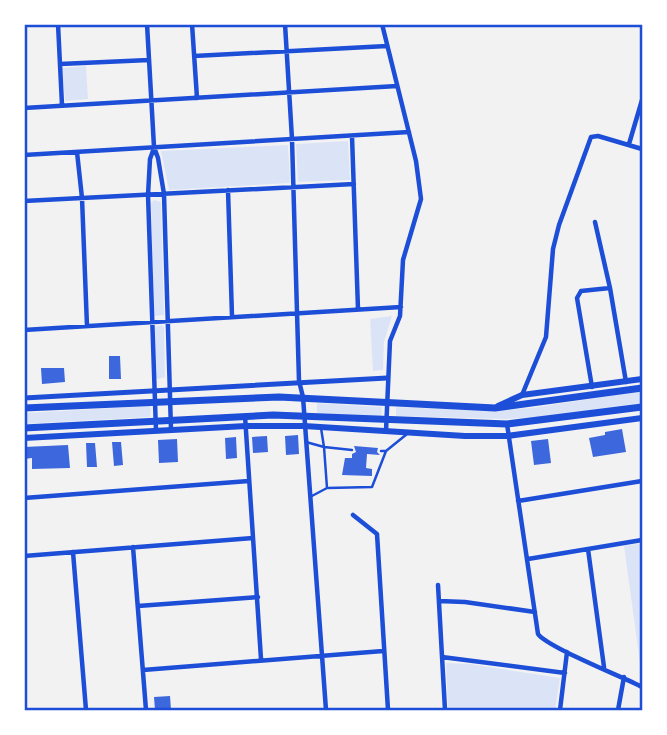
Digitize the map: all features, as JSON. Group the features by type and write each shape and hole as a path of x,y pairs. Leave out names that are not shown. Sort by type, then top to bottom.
{"main road":[{"path":"495,408 522,395 642,379"},
{"path":"25,408 303,397 495,408 642,388"},
{"path":"24,428 304,415 507,424 642,407"},
{"path":"24,439 246,426 304,426 464,436 507,436 642,418"}],"street":[{"path":"58,24 62,106"},
{"path":"147,24 155,147 164,194 171,430"},
{"path":"192,24 197,97"},
{"path":"285,24 292,139 299,381 303,397 326,710"},
{"path":"382,24 416,161 421,199 403,260 400,316 390,341 386,432"},
{"path":"194,56 387,46"},
{"path":"60,64 149,60"},
{"path":"24,108 397,86"},
{"path":"629,144 642,100"},
{"path":"24,155 409,132"},
{"path":"352,136 358,309"},
{"path":"522,395 547,337 551,262 559,225 593,136 642,149"},
{"path":"155,147 150,159 148,195 156,431"},
{"path":"77,152 82,198 87,326"},
{"path":"24,201 354,184"},
{"path":"228,190 232,316"},
{"path":"595,222 610,288 627,391"},
{"path":"592,387 577,298 581,291 610,288"},
{"path":"24,330 401,307"},
{"path":"25,398 387,378"},
{"path":"24,388 25,408"},
{"path":"245,416 261,659"},
{"path":"507,424 538,634 567,652 642,687"},
{"path":"24,498 249,481"},
{"path":"518,501 642,481"},
{"path":"354,515 377,534 388,710"},
{"path":"24,556 253,538"},
{"path":"528,559 642,540"},
{"path":"133,547 146,710"},
{"path":"588,549 604,668"},
{"path":"73,552 86,710"},
{"path":"438,585 445,710"},
{"path":"138,606 258,597"},
{"path":"439,601 535,612"},
{"path":"143,670 383,651"},
{"path":"560,710 567,652"},
{"path":"442,657 565,673"},
{"path":"618,710 624,677"}],"lane":[{"path":"321,428 327,488"},
{"path":"310,497 327,488 372,486 384,451 407,433"},
{"path":"306,442 352,450"}],"shaded area":[{"path":"86,66 88,99 65,101 62,68"},
{"path":"348,141 350,180 298,182 296,144"},
{"path":"288,145 290,183 169,190 161,151"},
{"path":"154,200 161,202 164,315 154,316 151,203"},
{"path":"392,316 384,342 383,370 373,371 370,319"},
{"path":"155,327 164,327 165,377 158,379"},
{"path":"642,391 642,404 561,416 505,419 396,416 396,407 490,411 531,408"},
{"path":"317,403 382,407 381,417 317,413"},
{"path":"149,406 150,417 25,424 25,413"},
{"path":"642,543 642,677 624,546"},
{"path":"446,663 470,664 560,678 555,710 448,710"}],"building":[{"path":"109,356 120,356 121,379 109,379"},
{"path":"41,368 64,368 65,382 42,384"},
{"path":"622,429 626,452 593,457 589,438"},
{"path":"298,435 299,454 286,455 285,436"},
{"path":"267,436 268,452 253,453 252,437"},
{"path":"236,437 237,458 226,459 225,438"},
{"path":"177,439 178,462 159,463 158,440"},
{"path":"548,439 551,463 534,465 531,441"},
{"path":"112,442 121,442 123,465 114,466"},
{"path":"86,443 95,443 97,467 87,467"},
{"path":"68,445 70,468 32,469 32,458 24,459 24,447"},
{"path":"354,446 378,448 380,455 367,454 366,468 372,469 372,476 342,475 345,458 352,458 352,454 356,452"},
{"path":"170,696 171,710 155,710 154,697"}]}
